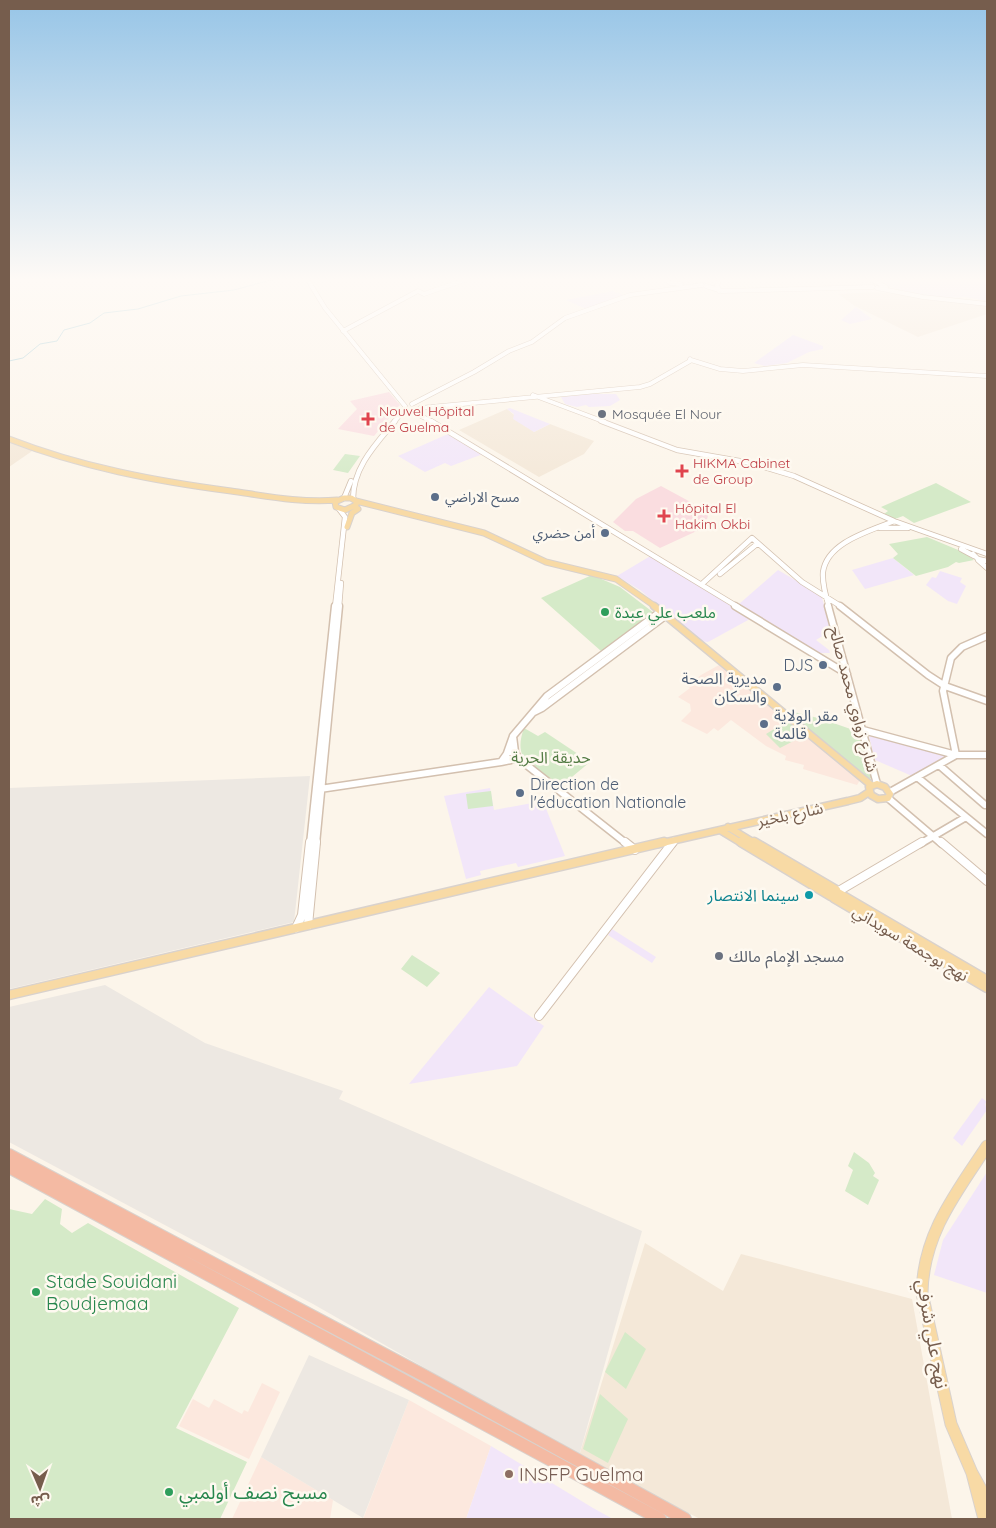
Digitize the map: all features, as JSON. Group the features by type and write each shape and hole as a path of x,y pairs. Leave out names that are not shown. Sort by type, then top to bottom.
{"highway":[{"path":"9,1155 406,1366 685,1519"},
{"path":"9,1167 659,1519"}],"main road":[{"path":"9,439 75,461 143,478 243,493 324,501 344,498 354,504 478,531 534,557 616,580 635,591 873,790 883,785 889,795"},
{"path":"337,500 337,508"},
{"path":"296,928 302,915 345,517 343,512 324,501"},
{"path":"337,508 354,504 474,534 532,561 558,568 569,568"},
{"path":"347,527 353,512 368,507"},
{"name":"شارع بلخير","path":"9,996 728,827 860,798 873,790 881,800 889,795"},
{"path":"738,835 742,824"},
{"name":"نهج بوجمعة سويداني","path":"728,827 738,835 987,988"},
{"name":"نهج بوجمعة سويداني","path":"720,830 738,835"},
{"name":"نهج بوجمعة سويداني","path":"835,894 987,980"},
{"name":"نهج علي شرفي","path":"987,1146 944,1211 922,1270 922,1293 951,1424 972,1473 987,1500"},
{"name":"نهج علي شرفي","path":"972,1473 984,1519"}],"street":[{"path":"358,348 404,407 405,411 421,415 705,583"},
{"path":"360,348 401,395 426,414 705,583 827,659 847,674"},
{"path":"308,925 347,527 354,504 353,492 358,472 366,458 400,415 412,412 416,406 516,348"},
{"path":"344,498 357,466 364,455 404,407 640,387 652,383 690,359 720,369 742,371 803,365 987,376"},
{"path":"416,406 431,407 533,396 679,452 748,464 794,476 894,521 987,554"},
{"path":"426,414 426,409 431,407"},
{"name":"شارع زواوي محمد صالح","path":"873,790 863,730 838,646 822,572 832,552 853,539 894,521"},
{"path":"879,528 913,528 976,558 987,561"},
{"path":"705,583 752,538 755,546 802,582 845,610 928,675 945,686 987,701"},
{"path":"705,583 755,546"},
{"path":"978,552 974,553 976,558 987,568"},
{"path":"815,590 824,587 836,604"},
{"path":"828,606 836,604"},
{"name":"شارع زواوي محمد صالح","path":"831,614 836,604"},
{"path":"512,756 513,736 532,712 542,708 663,614"},
{"path":"956,755 943,692 954,654 969,643 987,636"},
{"path":"827,659 836,662 842,658"},
{"path":"863,730 956,755 987,755"},
{"path":"956,755 889,795 932,836 987,881"},
{"path":"320,789 501,762 512,756"},
{"path":"512,756 524,763 635,850"},
{"path":"939,765 985,805"},
{"path":"917,777 987,834"},
{"path":"835,894 966,817"},
{"path":"539,1016 674,841"}],"shaded area":[{"path":"774,348 823,348 809,352 787,363 765,366 754,363"},
{"name":"Nouvel Hôpital de Guelma","path":"389,392 400,405 374,436 338,429 357,409 350,401"},
{"path":"616,394 620,400 610,406 589,407 586,405 577,407 565,404 561,397"},
{"path":"510,408 550,424 534,432 513,419 514,414 507,409"},
{"path":"507,409 534,432 550,424 594,441 584,454 539,477 459,430"},
{"path":"448,434 483,454 451,466 445,463 425,472 398,456"},
{"path":"9,436 23,442 38,447 9,467"},
{"name":"Hôpital El Hakim Okbi","path":"661,486 709,512 707,519 700,523 699,530 660,548 633,531 625,531 613,522 636,499"},
{"path":"652,555 749,616 750,619 708,642 701,641 640,590 617,576"},
{"path":"893,558 914,575 865,589 852,570"},
{"path":"778,570 821,595 830,624 828,626 832,630 816,640 829,650 830,653 819,653 739,604"},
{"path":"940,571 962,578 960,582 966,586 957,604 948,601 926,585 932,577 936,578"},
{"name":"مقر الولاية قالمة","path":"719,665 860,780 857,785 803,769 804,765 785,760 786,756 766,746 731,720 718,731 714,728 707,734 681,721 691,711 690,704 678,697 690,688 687,686 701,675"},
{"path":"869,736 937,753 948,758 917,776 912,776 875,760"},
{"path":"310,776 294,922 9,989 9,788"},
{"path":"490,788 494,810 543,801 565,856 518,867 516,863 480,871 481,875 466,879 444,796"},
{"path":"612,929 656,957 652,963 608,935"},
{"path":"105,985 205,1043 343,1091 339,1099 642,1231 579,1456 313,1304 9,1142 9,1007"},
{"path":"489,987 544,1026 517,1066 409,1084"},
{"path":"982,1098 987,1102 985,1104 987,1110 962,1146 953,1138"},
{"path":"987,1172 987,1293 934,1275 943,1240"},
{"path":"645,1243 723,1291 741,1254 912,1299 952,1519 700,1519 579,1456"},
{"path":"309,1355 409,1400 363,1518 261,1457"},
{"path":"262,1383 280,1392 249,1459 179,1426 193,1399 209,1408 214,1399 242,1414 244,1410 248,1412"},
{"path":"409,1400 491,1446 466,1519 363,1519"},
{"name":"INSFP Guelma","path":"491,1446 593,1508 613,1519 466,1519"},
{"path":"261,1457 333,1500 330,1519 232,1519"}],"green space":[{"path":"345,454 360,456 348,473 333,470"},
{"path":"936,483 971,502 914,523 903,516 895,519 884,514 888,511 881,507"},
{"path":"927,537 963,552 974,560 956,562 948,567 916,576 893,558 898,554 889,544"},
{"name":"ملعب علي عبدة","path":"592,575 620,587 654,613 601,651 541,598"},
{"path":"786,710 822,719 859,732 873,778 866,779"},
{"path":"787,721 805,735 780,748 766,734"},
{"name":"حديقة الحرية","path":"524,728 538,736 545,732 590,762 561,786 528,764 523,757 521,740"},
{"path":"491,791 493,806 468,809 466,794"},
{"path":"412,955 440,973 427,987 401,969"},
{"path":"854,1152 869,1163 875,1173 873,1176 879,1180 868,1205 845,1191 853,1170 848,1166"},
{"path":"45,1199 62,1209 60,1224 72,1233 88,1223 239,1308 176,1428 247,1462 220,1519 9,1519 9,1209 32,1214"},
{"path":"625,1332 646,1349 626,1389 605,1372"},
{"path":"600,1394 628,1419 608,1463 583,1449"}],"waterway":[{"path":"9,361 23,358 35,348"}],"place":[{"name":"Mosquée El Nour","path":"602,414"},
{"name":"Nouvel Hôpital de Guelma","path":"368,419"},
{"name":"HIKMA Cabinet de Group","path":"682,471"},
{"name":"مسح الاراضي","path":"435,497"},
{"name":"Hôpital El Hakim Okbi","path":"664,516"},
{"name":"أمن حضري","path":"605,533"},
{"name":"ملعب علي عبدة","path":"605,612"},
{"name":"DJS","path":"823,665"},
{"name":"مديرية الصحة والسكان","path":"777,687"},
{"name":"مقر الولاية قالمة","path":"764,724"},
{"name":"Direction de l'éducation Nationale","path":"520,793"},
{"name":"سينما الانتصار","path":"809,895"},
{"name":"مسجد الإمام مالك","path":"719,956"},
{"name":"Stade Souidani Boudjemaa","path":"36,1292"},
{"name":"INSFP Guelma","path":"509,1474"},
{"name":"مسبح نصف أولمبي","path":"169,1492"}]}
